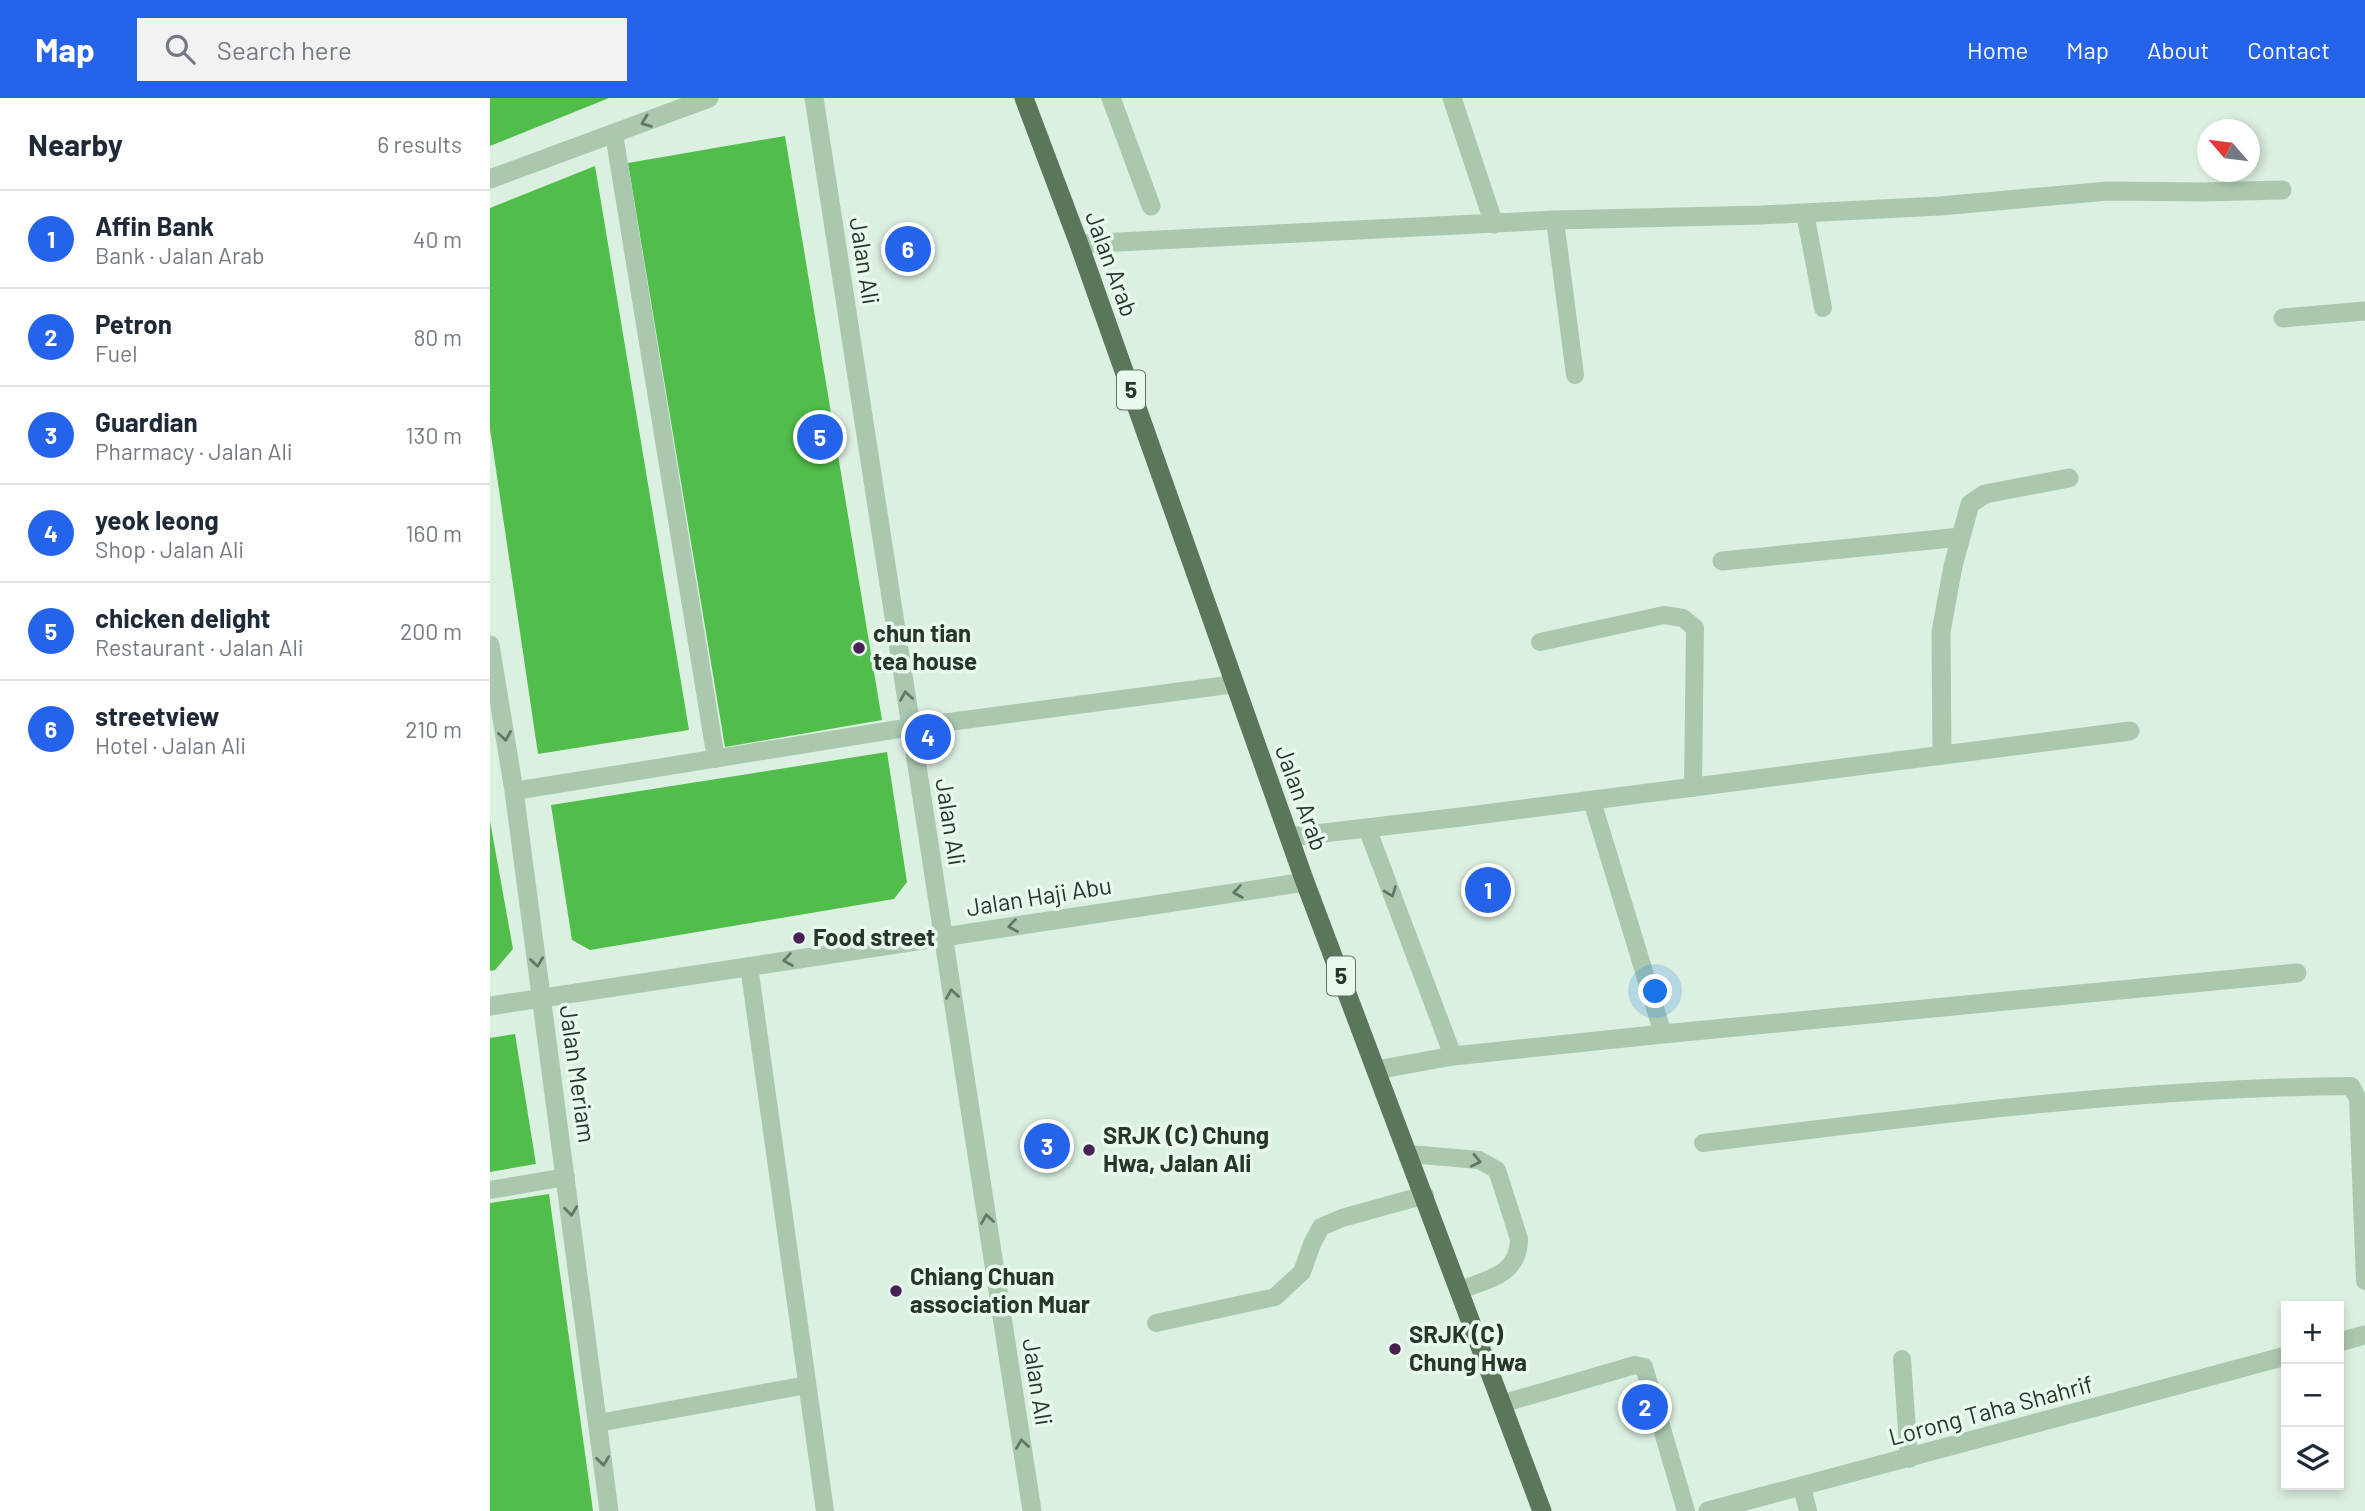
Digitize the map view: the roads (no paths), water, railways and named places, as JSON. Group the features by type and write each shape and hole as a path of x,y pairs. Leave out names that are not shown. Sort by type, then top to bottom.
{"main road":[{"name":"Jalan Arab","path":"1024,98 1079,244 1305,882 1542,1511"}],"street":[{"path":"490,178 709,98"},
{"name":"Jalan Ali","path":"814,98 1032,1511"},
{"path":"1111,98 1152,206"},
{"path":"1452,98 1494,224"},
{"path":"1079,244 1555,220 1805,213 1940,206 2108,191 2282,190"},
{"path":"2283,318 2365,311"},
{"path":"1942,755 1941,632 1953,566 1970,504 1985,494 2069,478"},
{"path":"1722,561 1961,537"},
{"name":"Jalan Meriam","path":"490,645 514,791 609,1511"},
{"path":"1289,837 1592,801 2130,731"},
{"name":"Jalan Haji Abu","path":"490,1006 1305,882"},
{"path":"1376,1070 1453,1056 2297,973"},
{"path":"2344,1341 2365,1335"},
{"name":"Lorong Taha Shahrif","path":"1708,1511 2281,1357"}],"lane":[{"path":"614,134 716,759"},
{"path":"1805,213 1823,308"},
{"path":"1555,220 1575,375"},
{"path":"1540,642 1664,615 1683,618 1695,628 1693,788"},
{"path":"514,791 911,727 1235,684"},
{"path":"1592,801 1663,1034"},
{"path":"1367,828 1453,1056"},
{"path":"749,966 825,1511"},
{"path":"1703,1143 2026,1104 2245,1088 2351,1086 2358,1099 2365,1281"},
{"path":"1409,1154 1479,1160 1497,1170 1519,1239 1519,1251 1514,1264 1503,1273 1460,1290"},
{"path":"490,1190 566,1177"},
{"path":"1156,1323 1275,1297 1302,1272 1321,1227 1342,1218 1425,1195"},
{"path":"1902,1359 1909,1459"},
{"path":"1501,1404 1635,1365 1644,1367 1686,1511"},
{"path":"598,1423 807,1385"},
{"path":"1802,1487 1808,1511"}],"place":[{"name":"streetview","path":"908,249"},
{"name":"chicken delight","path":"820,437"},
{"name":"chun tian tea house","path":"859,648"},
{"name":"yeok leong","path":"928,737"},
{"name":"Affin Bank","path":"1488,890"},
{"name":"Food street","path":"799,938"},
{"name":"Guardian","path":"1047,1146"},
{"name":"SRJK (C) Chung Hwa, Jalan Ali","path":"1089,1150"},
{"name":"Chiang Chuan association Muar","path":"896,1291"},
{"name":"SRJK (C) Chung Hwa","path":"1395,1349"},
{"name":"Petron","path":"1645,1407"}]}
